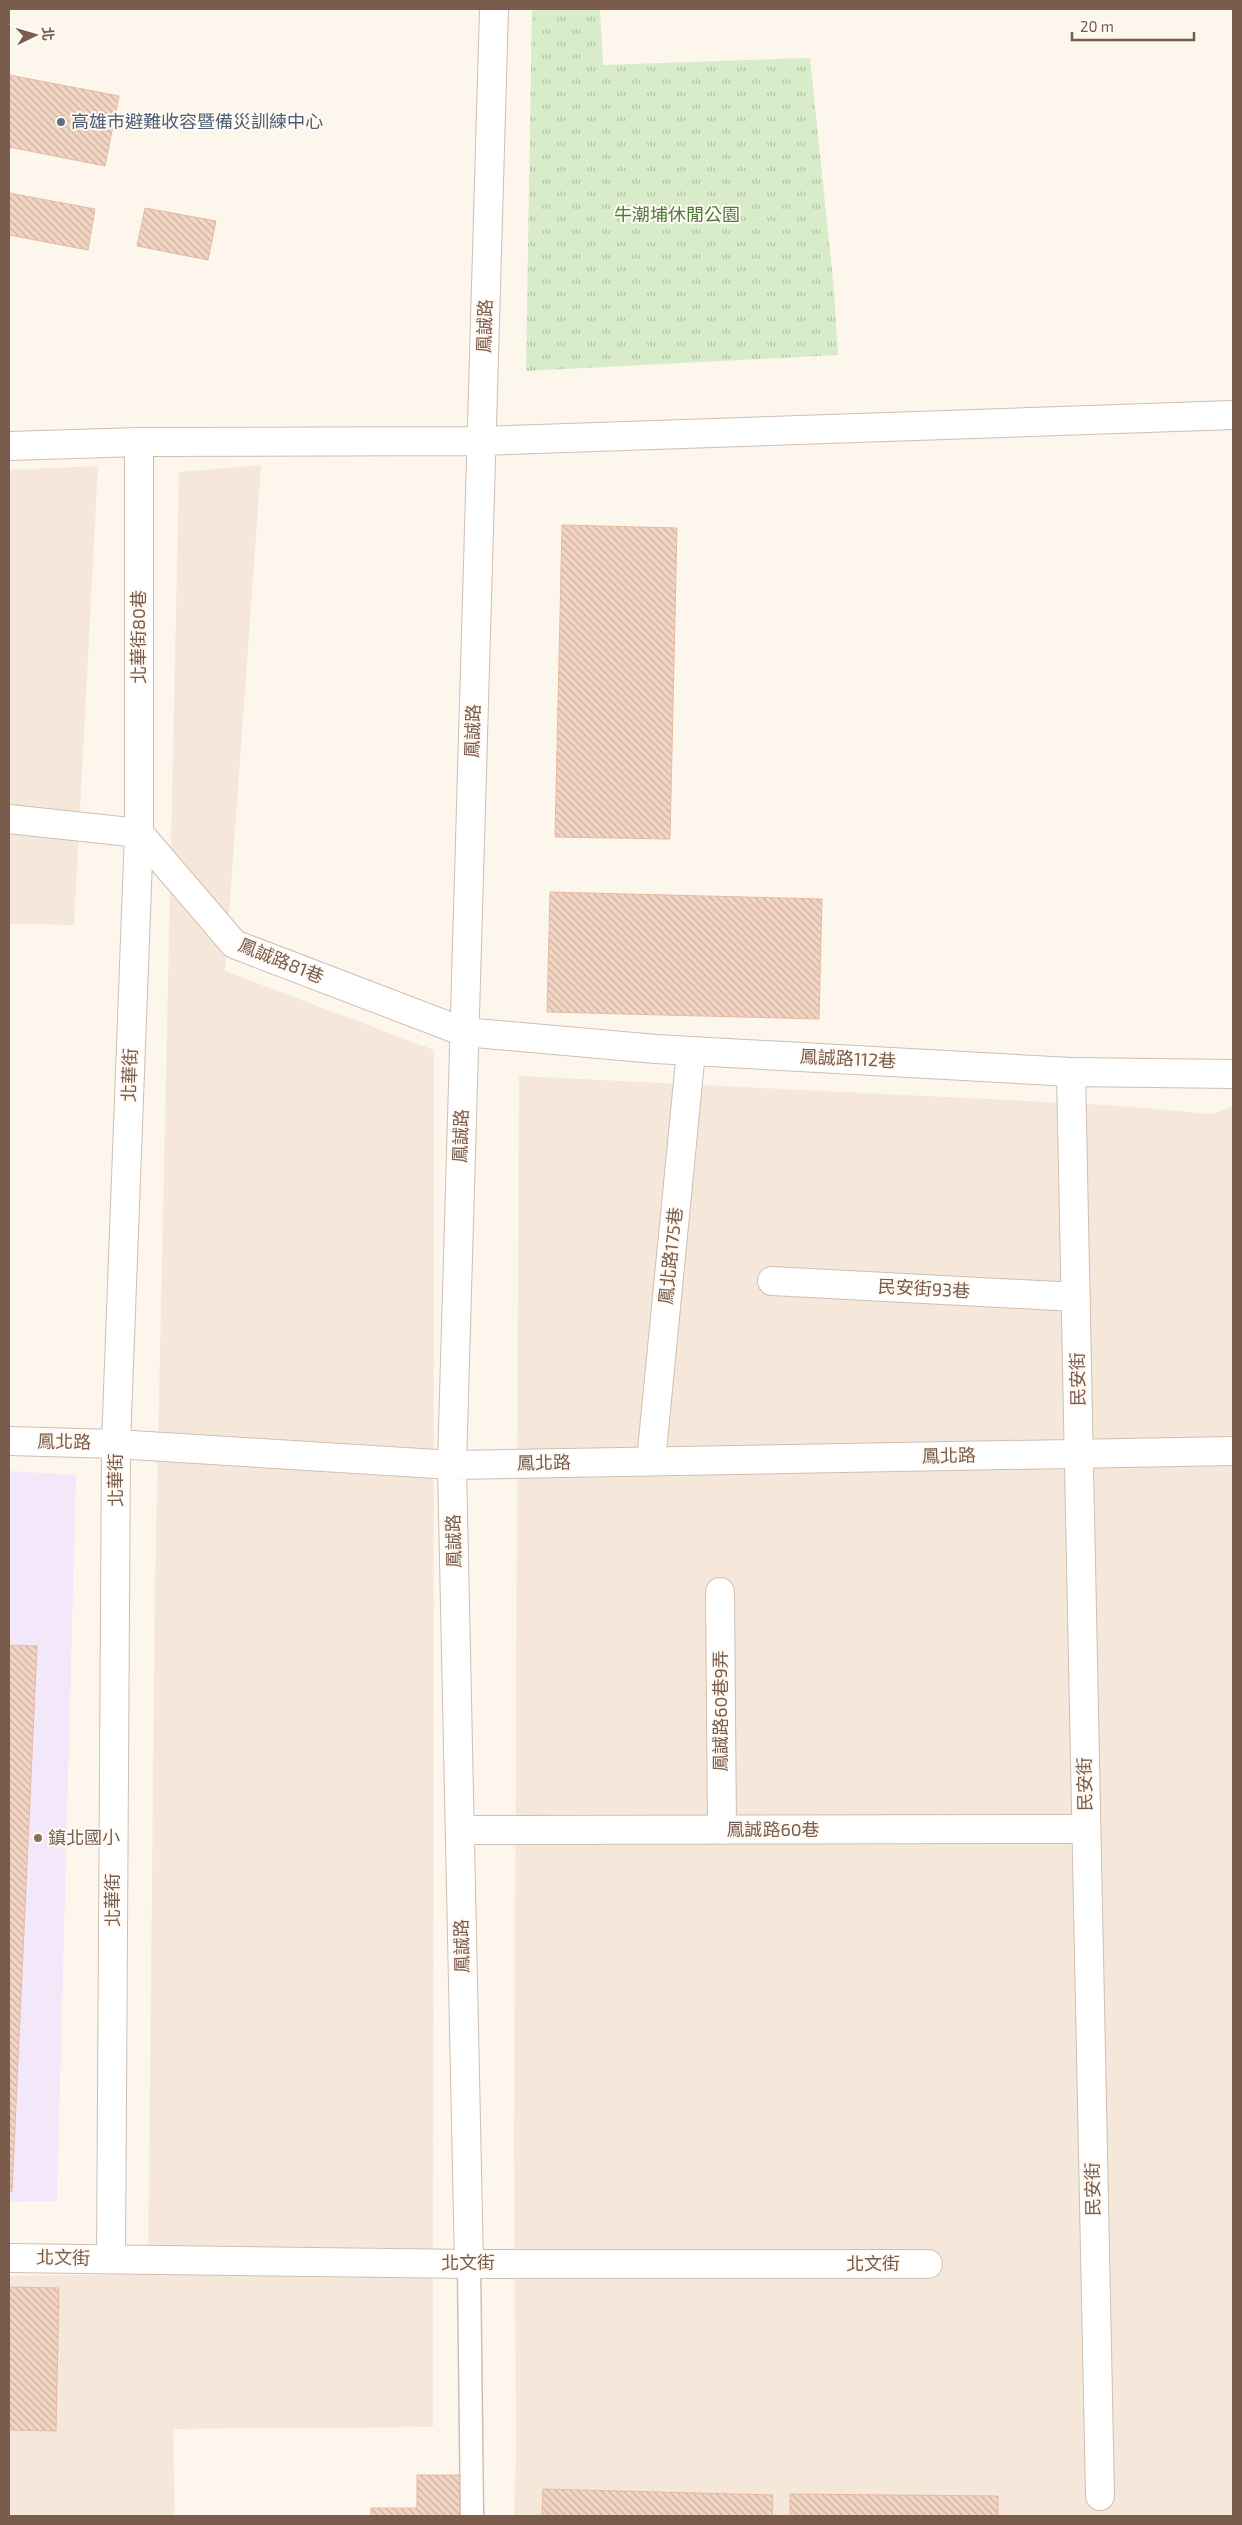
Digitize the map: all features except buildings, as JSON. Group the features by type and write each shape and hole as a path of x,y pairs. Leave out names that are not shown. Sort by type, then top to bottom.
{"street":[{"name":"鳳誠路","path":"469,2264 452,1465 494,9"},
{"path":"9,446 139,442 482,441 1233,415"},
{"name":"北華街80巷","path":"139,442 139,832"},
{"path":"9,819 139,832"},
{"name":"鳳誠路81巷","path":"139,832 234,944 464,1032"},
{"name":"北華街","path":"111,2259 116,1444 139,832"},
{"name":"鳳誠路112巷","path":"464,1032 692,1051 1071,1072 1233,1074"},
{"name":"鳳北路175巷","path":"651,1461 692,1051"},
{"name":"民安街","path":"1071,1072 1100,2496"},
{"name":"民安街93巷","path":"772,1281 1076,1297"},
{"name":"鳳北路","path":"9,1441 116,1444 452,1465 1233,1451"},
{"name":"鳳誠路60巷9弄","path":"720,1592 722,1830"},
{"name":"鳳誠路60巷","path":"460,1830 1086,1829"},
{"name":"北文街","path":"9,2258 469,2264 928,2264"}],"lane":[{"path":"469,2264 472,2516"}],"shaded area":[{"path":"261,465 225,971 434,1050 433,2427 173,2429 175,2516 9,2516 9,2276 148,2274 155,1584 179,472"},
{"path":"98,466 74,925 9,924 9,470"},
{"path":"519,1076 1108,1105 1212,1114 1233,1106 1233,2516 514,2516 516,2450 514,2144"},
{"name":"鎮北國小","path":"9,1471 76,1475 57,2201 9,2202"}],"green space":[{"name":"牛潮埔休閒公園","path":"532,9 600,9 603,65 810,58 834,291 838,355 526,371"}],"place":[{"name":"高雄市避難收容暨備災訓練中心","path":"61,122"},
{"name":"鎮北國小","path":"38,1838"}]}
